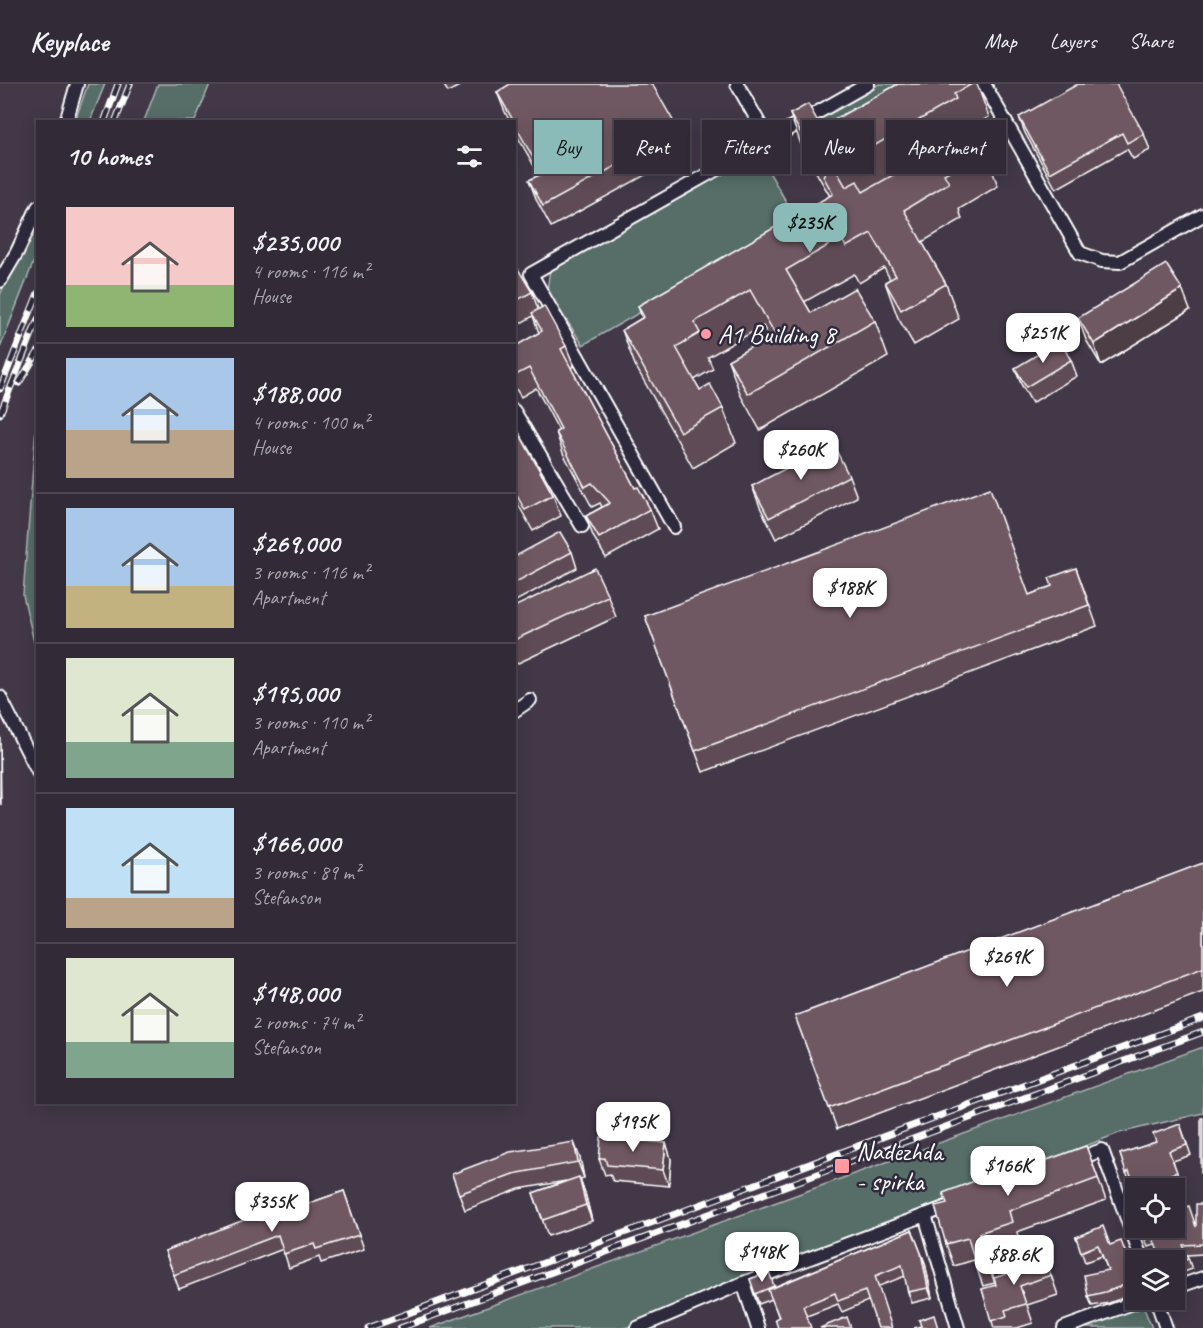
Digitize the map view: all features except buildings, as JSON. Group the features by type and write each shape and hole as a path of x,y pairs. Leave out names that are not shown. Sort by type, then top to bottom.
{"street":[{"path":"67,120 77,84"},
{"path":"737,84 757,120"},
{"path":"790,127 868,84"},
{"path":"984,84 1080,253 1102,261 1120,262 1203,215"},
{"path":"674,526 526,277 707,174"},
{"path":"0,281 36,211"},
{"path":"516,414 582,526"},
{"path":"0,697 36,768"},
{"path":"516,710 530,700"},
{"path":"1058,1166 1102,1150 1138,1250"},
{"path":"637,1328 744,1283 969,1199"},
{"path":"925,1215 957,1328"},
{"path":"1185,1284 1203,1278"},
{"path":"744,1283 758,1328"},
{"path":"1064,1328 1125,1306"},
{"path":"1160,1310 1166,1328"}],"green space":[{"path":"88,84 105,84 90,120 75,120"},
{"path":"158,84 210,84 195,120 144,120"},
{"path":"879,84 914,84 845,120 822,120 822,116"},
{"path":"720,174 770,174 798,222 583,345 547,291 550,269"},
{"path":"36,215 36,256 0,348 0,295"},
{"path":"36,428 36,651 23,595"},
{"path":"1203,1047 1203,1113 1119,1133 776,1266 625,1328 430,1328"},
{"path":"1132,1310 1145,1310 1152,1328 1083,1328"}],"railway":[{"path":"105,120 118,84"},
{"path":"116,120 130,84"},
{"path":"0,389 36,298"},
{"path":"0,414 36,324"},
{"path":"19,383 36,355"},
{"path":"368,1328 1203,1018"},
{"path":"400,1328 1203,1032"}],"place":[{"name":"A1 Building 8","path":"706,334"},
{"name":"Nadezhda - spirka","path":"842,1166"}]}
